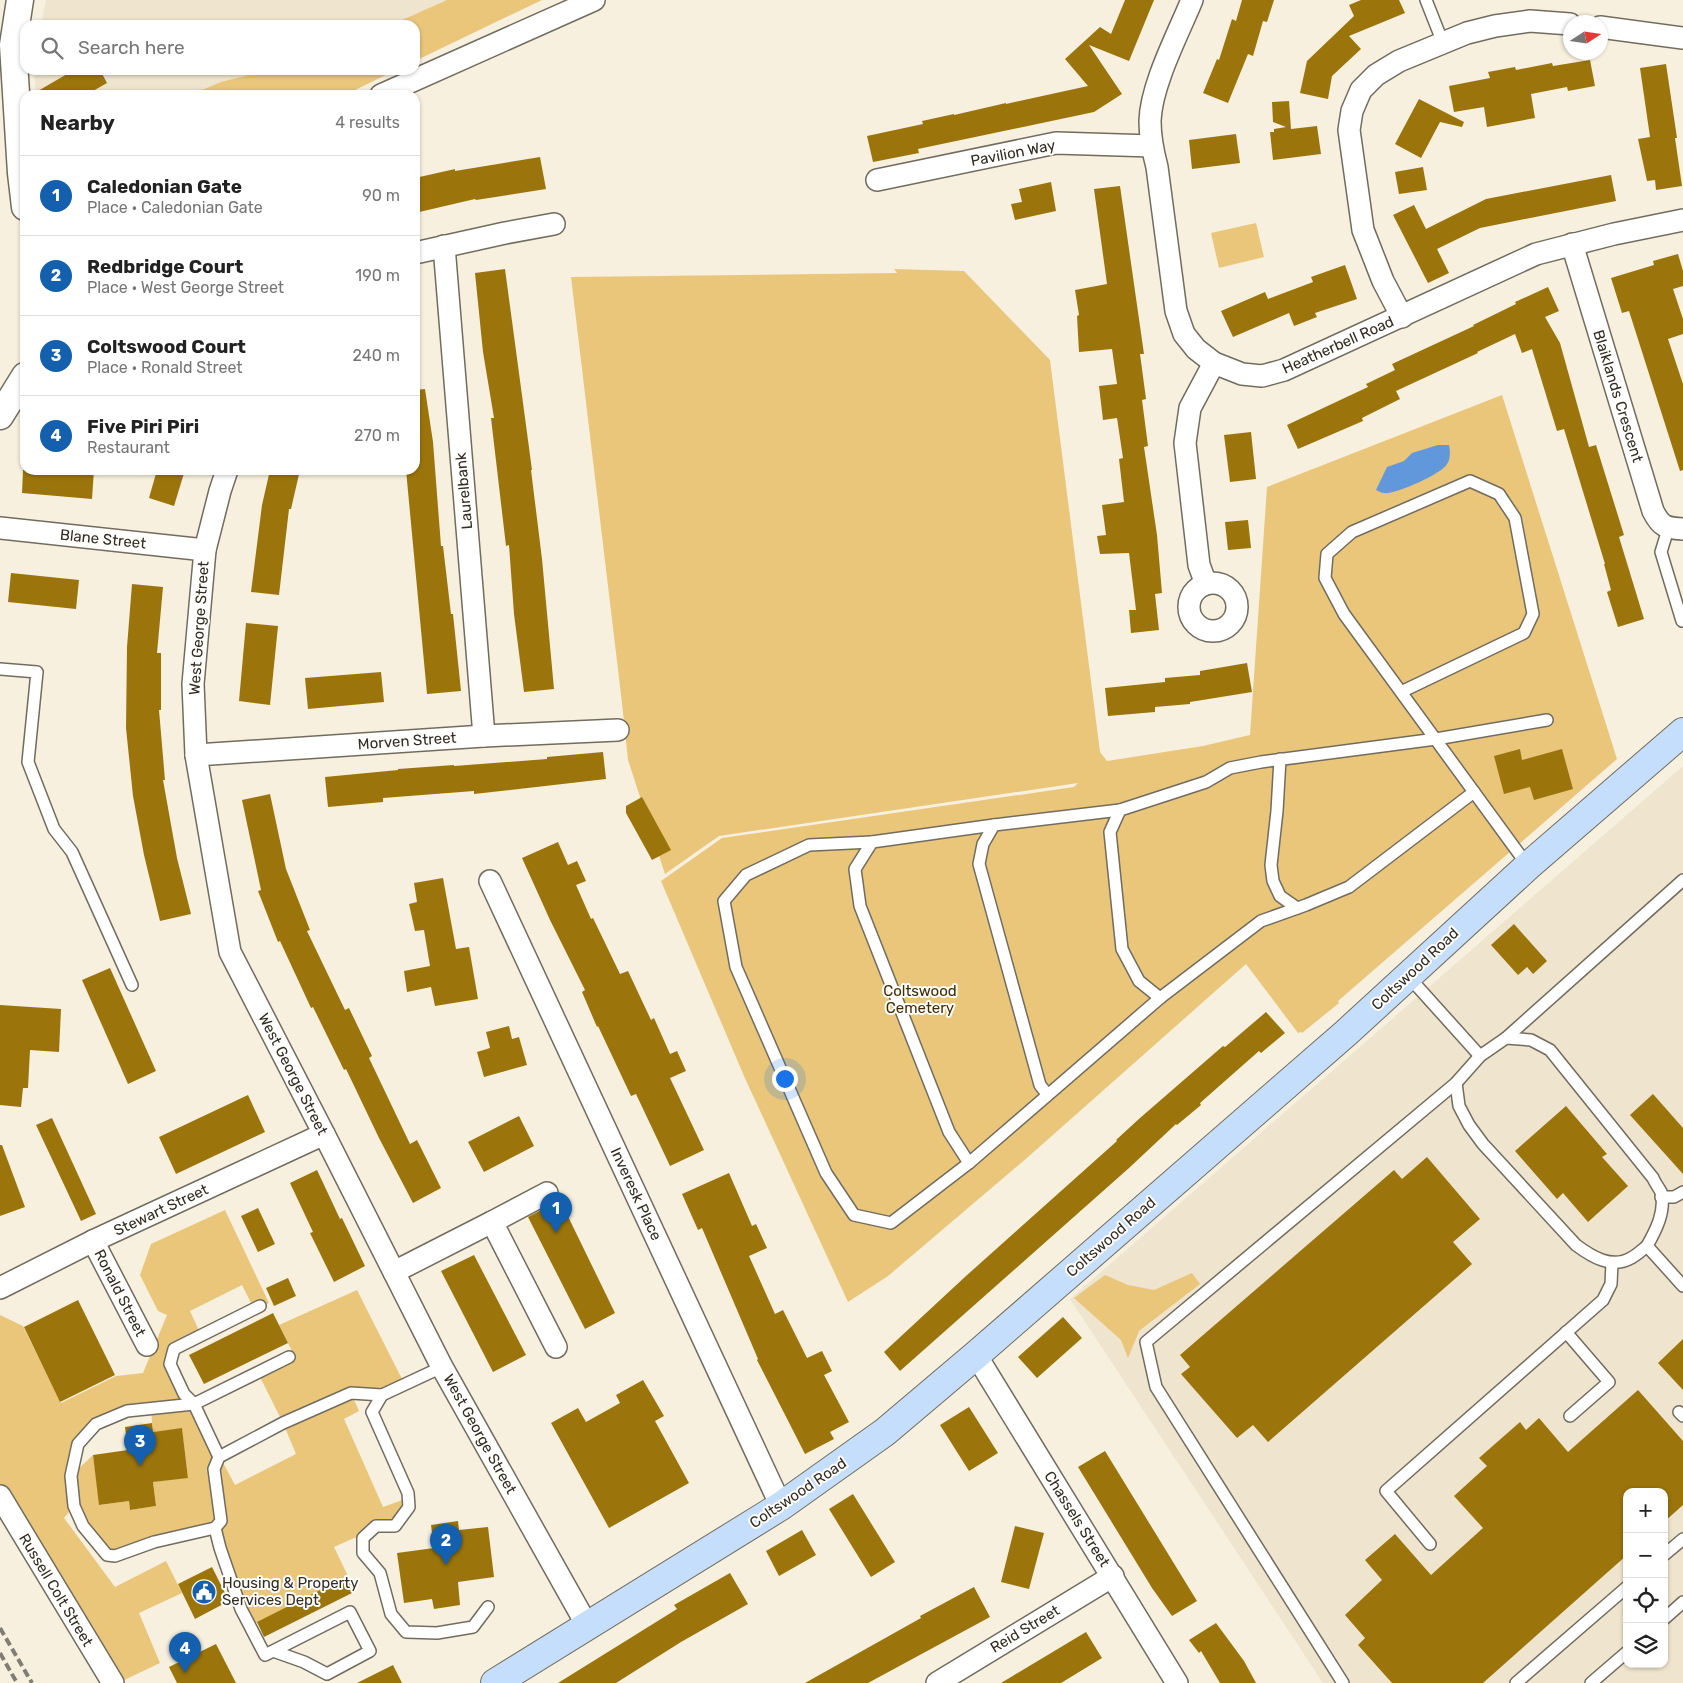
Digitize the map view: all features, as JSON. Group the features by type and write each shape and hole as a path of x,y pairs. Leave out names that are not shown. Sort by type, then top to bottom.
{"main road":[{"name":"Coltswood Road","path":"495,1683 781,1506 885,1432 1346,1033 1528,866 1683,732"}],"street":[{"path":"20,0 14,44 20,155"},
{"path":"392,90 594,0"},
{"name":"Heatherbell Road","path":"1192,0 1157,85 1150,120 1152,146 1157,167 1176,311 1184,334 1196,349 1214,363 1242,374 1262,376 1284,370 1536,254 1572,244 1683,220"},
{"path":"1402,317 1383,281 1363,230 1349,130 1352,111 1361,90 1376,75 1399,61 1467,33 1495,26 1530,22 1563,24"},
{"path":"1608,28 1683,38"},
{"name":"Pavilion Way","path":"877,180 1056,143 1152,146"},
{"path":"420,252 554,224"},
{"name":"Blaiklands Crescent","path":"1572,244 1653,511 1658,521 1676,529"},
{"name":"Laurelbank","path":"444,246 484,736"},
{"path":"1206,584 1199,565 1185,443 1190,408 1214,363"},
{"path":"0,416 20,384"},
{"name":"West George Street","path":"226,475 220,491 205,550 193,684 196,755 230,952 442,1367 588,1627"},
{"name":"Blane Street","path":"0,528 205,550"},
{"name":"Morven Street","path":"196,755 484,736 618,730"},
{"name":"Inveresk Place","path":"490,881 781,1506"},
{"name":"Stewart Street","path":"0,1288 93,1241 324,1134"},
{"path":"394,1272 547,1194"},
{"path":"492,1222 556,1347"},
{"name":"Ronald Street","path":"93,1241 147,1344"},
{"name":"Chassels Street","path":"976,1355 1177,1683"},
{"name":"Russell Colt Street","path":"0,1496 113,1683"},
{"name":"Reid Street","path":"938,1683 1113,1576"}],"lane":[{"path":"1426,0 1443,43"},
{"path":"1401,692 1524,633 1533,614 1514,518 1499,494 1470,481 1352,532 1327,554 1326,578 1344,614 1528,866"},
{"path":"1676,529 1661,552 1682,621"},
{"path":"0,669 37,672 28,762 54,829 72,852 132,985"},
{"path":"1474,792 1349,887 1261,921 1160,998 969,1163 891,1223 854,1215 826,1173 736,967 724,901 746,875 809,845 872,842 1120,810 1206,782 1230,768 1280,759 1436,739 1547,720"},
{"path":"1280,759 1277,811 1270,865 1273,881 1280,896 1297,908"},
{"path":"1120,810 1110,832 1122,948 1139,981 1160,998"},
{"path":"994,825 983,844 979,864 1040,1085 1048,1094"},
{"path":"872,842 855,869 860,906 949,1132 969,1163"},
{"path":"1343,1683 1156,1387 1146,1342 1456,1083 1480,1056 1506,1038 1683,880"},
{"path":"1408,976 1480,1056"},
{"path":"1456,1083 1459,1106 1482,1144 1576,1245 1591,1257 1612,1263 1630,1259 1647,1246 1657,1229 1662,1209 1660,1192 1653,1178 1550,1050 1531,1040 1506,1038"},
{"path":"1661,1197 1674,1196 1683,1192"},
{"path":"1647,1246 1683,1286"},
{"path":"1430,1544 1386,1491 1603,1300 1611,1284 1612,1263"},
{"path":"219,1457 194,1404 184,1394 170,1364 174,1349 260,1306"},
{"path":"1566,1332 1609,1382 1570,1416"},
{"path":"289,1357 194,1404 127,1411 96,1424 78,1444 71,1476 74,1506 83,1526 107,1555 115,1556 154,1542 215,1528 221,1521 214,1468 219,1457 283,1423 351,1393 382,1395 442,1367"},
{"path":"382,1395 372,1412 408,1493 409,1507 395,1526 376,1526 363,1538 362,1553 380,1573 391,1614 406,1632 437,1633 473,1628 488,1607"},
{"path":"215,1528 241,1609 265,1655 350,1612 370,1652 327,1674 304,1662 273,1651"},
{"path":"1668,1552 1683,1539"},
{"path":"1516,1683 1623,1590"},
{"path":"1668,1615 1683,1602"},
{"path":"1591,1683 1623,1655"}],"shaded area":[{"path":"46,0 474,0 420,23 420,20 42,20"},
{"path":"34,75 299,75 257,90 36,90"},
{"path":"1683,766 1683,1683 1323,1683 1070,1299"}],"green space":[{"path":"447,0 542,0 420,59 420,20 402,20"},
{"path":"249,75 386,75 355,90 202,90 221,82"},
{"path":"1256,223 1264,257 1219,268 1211,233"},
{"name":"Coltswood Cemetery","path":"894,269 964,271 1050,360 1100,752 1107,761 1203,746 1250,735 1267,487 1502,395 1617,759 1338,1001 1339,1003 1302,1033 1298,1033 1246,964 1028,1157 888,1276 848,1302 744,1076 661,881 722,838 1074,787 1078,783 719,836 665,874 628,760 571,277 897,273"},
{"path":"225,1210 269,1303 254,1309 242,1285 190,1311 201,1335 174,1349 170,1364 235,1485 296,1454 258,1373 294,1355 279,1325 357,1290 405,1385 382,1395 351,1393 359,1411 344,1419 383,1507 408,1498 395,1526 376,1526 363,1538 354,1538 334,1547 348,1576 250,1626 214,1528 107,1555 74,1506 64,1518 115,1587 166,1561 182,1593 139,1613 160,1663 118,1683 0,1496 0,1315 23,1326 61,1403 116,1376 143,1373 167,1315 158,1311 140,1275 151,1244","holes":["151,1409 153,1432 182,1429 188,1477 153,1482 156,1506 130,1510 129,1501 100,1505 93,1455 72,1475 78,1444 96,1424"]},
{"path":"1192,1273 1200,1284 1139,1331 1128,1358 1121,1340 1074,1298 1105,1275 1128,1285 1154,1290"}],"water":[{"path":"1438,445 1449,445 1449,460 1443,468 1428,478 1397,491 1384,493 1376,490 1387,467 1404,461 1412,453"}],"building":[{"path":"1125,0 1154,0 1129,61 1089,45 1122,94 1094,112 918,149 919,153 873,162 867,136 923,124 922,121 1088,86 1065,59 1100,27 1111,34"},
{"path":"1242,0 1274,0 1267,22 1263,21 1253,56 1248,54 1228,103 1203,93 1217,59 1219,60 1232,19 1236,21"},
{"path":"1361,0 1399,0 1405,13 1349,36 1361,49 1332,76 1328,99 1300,93 1307,61 1354,16 1349,5"},
{"path":"1590,60 1595,86 1568,91 1567,87 1531,94 1535,118 1487,127 1484,107 1454,112 1449,86 1490,78 1488,72 1515,67 1516,70 1552,63 1553,66"},
{"path":"1666,64 1682,186 1656,190 1655,180 1647,181 1638,139 1650,137 1640,68"},
{"path":"65,75 103,75 107,83 95,90 40,90"},
{"path":"1419,99 1464,122 1462,127 1440,122 1421,158 1395,144"},
{"path":"1289,101 1291,129 1317,126 1321,154 1273,160 1270,132 1274,132 1274,129 1286,127 1273,122 1272,102"},
{"path":"1236,134 1240,163 1192,169 1189,140"},
{"path":"540,157 546,189 475,199 420,212 420,177 455,169 455,171"},
{"path":"1423,167 1427,190 1399,194 1395,172"},
{"path":"1611,175 1616,201 1480,228 1437,249 1449,273 1428,283 1393,215 1414,205 1426,229 1486,199"},
{"path":"1051,182 1056,211 1015,220 1011,204 1022,202 1019,189"},
{"path":"1120,186 1144,354 1140,354 1146,399 1142,400 1148,446 1144,447 1157,535 1162,593 1155,594 1159,630 1131,633 1129,610 1136,610 1129,553 1100,554 1097,536 1106,535 1102,505 1124,502 1119,459 1123,458 1117,418 1103,420 1099,386 1117,384 1112,349 1079,352 1077,316 1079,315 1075,290 1107,284 1094,189"},
{"path":"1678,254 1683,271 1683,286 1673,289 1683,319 1683,334 1668,339 1683,384 1683,470 1680,471 1629,311 1622,313 1611,278 1654,265 1653,261"},
{"path":"1345,265 1357,299 1315,313 1317,317 1294,326 1289,313 1233,337 1221,311 1265,292 1268,299 1313,282 1311,277"},
{"path":"505,269 532,470 554,689 524,692 514,614 509,545 506,546 491,418 494,418 483,352 475,273"},
{"path":"1548,287 1559,311 1545,317 1560,343 1589,447 1596,445 1624,535 1619,537 1644,619 1618,627 1607,592 1611,590 1605,564 1564,429 1557,431 1532,349 1522,353 1515,334 1396,391 1400,399 1362,418 1363,421 1298,449 1287,425 1368,387 1366,384 1395,370 1392,364 1474,326 1516,304 1515,302"},
{"path":"425,389 433,442 441,546 443,546 451,614 453,614 461,691 427,694 406,475 420,475 420,390"},
{"path":"1251,432 1256,479 1230,482 1224,435"},
{"path":"23,475 94,475 92,499 22,493"},
{"path":"156,475 183,475 174,506 149,498"},
{"path":"269,475 299,475 291,509 289,509 279,595 251,592 262,505"},
{"path":"1248,520 1251,548 1228,550 1225,522"},
{"path":"11,573 79,580 76,609 8,602"},
{"path":"132,584 163,587 157,653 161,653 161,710 159,710 165,780 163,780 177,858 191,914 160,921 144,855 133,796 126,728 127,647"},
{"path":"246,623 278,626 270,705 239,701"},
{"path":"1247,663 1252,692 1190,702 1190,704 1155,707 1155,712 1108,716 1105,688 1165,682 1165,678 1200,675 1200,671"},
{"path":"381,672 384,702 308,709 305,678"},
{"path":"1520,749 1522,760 1562,749 1573,789 1534,800 1530,787 1504,794 1494,756"},
{"path":"603,752 606,779 474,794 474,791 383,798 383,802 328,807 325,777 398,769 547,759 547,757"},
{"path":"270,794 286,869 310,930 307,931 345,1010 349,1008 372,1056 369,1058 410,1144 417,1140 441,1188 413,1203 346,1069 344,1070 313,1007 311,1008 280,941 278,942 258,891 261,890 242,800"},
{"path":"642,797 671,850 652,860 626,813 626,806"},
{"path":"558,842 568,865 577,861 586,881 576,885 591,919 593,918 620,974 628,971 651,1020 654,1018 670,1054 677,1051 686,1071 670,1078 704,1150 670,1166 636,1094 631,1096 597,1027 582,992 585,990 522,858"},
{"path":"443,878 456,949 469,947 478,999 435,1006 431,987 407,992 404,971 430,966 424,930 415,931 409,904 417,902 414,883"},
{"path":"1514,924 1547,961 1533,974 1527,967 1518,975 1491,945"},
{"path":"110,968 156,1071 128,1084 82,980"},
{"path":"0,1005 61,1009 59,1052 30,1050 28,1088 23,1088 21,1107 0,1105"},
{"path":"1266,1012 1285,1033 1261,1053 1259,1051 1200,1103 1201,1105 1176,1124 900,1371 884,1352 1140,1118 1223,1046 1225,1047"},
{"path":"509,1026 512,1039 519,1037 527,1065 484,1077 477,1052 490,1048 486,1032"},
{"path":"1653,1094 1683,1128 1683,1174 1630,1115"},
{"path":"248,1095 265,1132 176,1174 159,1137"},
{"path":"1566,1106 1607,1154 1602,1157 1628,1186 1588,1222 1563,1193 1557,1199 1515,1151"},
{"path":"519,1116 534,1146 484,1172 468,1142"},
{"path":"52,1118 96,1214 81,1221 36,1125"},
{"path":"0,1145 2,1145 25,1207 0,1216"},
{"path":"1427,1157 1480,1219 1453,1242 1472,1264 1268,1442 1253,1425 1237,1438 1181,1374 1190,1367 1180,1355 1394,1170 1402,1179"},
{"path":"317,1170 365,1266 334,1282 310,1233 313,1232 290,1183"},
{"path":"729,1173 752,1226 756,1224 767,1248 749,1256 775,1314 783,1310 807,1358 822,1351 832,1371 824,1375 849,1422 830,1432 834,1439 805,1454 757,1360 702,1228 698,1230 682,1194"},
{"path":"560,1200 615,1313 585,1329 528,1217"},
{"path":"258,1208 275,1244 258,1252 241,1216"},
{"path":"474,1255 526,1355 493,1372 441,1271"},
{"path":"288,1278 296,1296 274,1306 266,1288"},
{"path":"78,1300 115,1375 60,1402 24,1327"},
{"path":"273,1313 288,1343 204,1384 189,1355"},
{"path":"1063,1317 1082,1338 1037,1378 1018,1357"},
{"path":"1683,1339 1683,1390 1658,1363"},
{"path":"643,1380 664,1416 655,1421 689,1483 609,1528 551,1423 578,1408 586,1422 620,1403 616,1395"},
{"path":"1638,1390 1683,1441 1683,1505 1668,1518 1668,1488 1623,1488 1623,1559 1483,1683 1392,1683 1358,1645 1365,1638 1345,1615 1382,1580 1365,1560 1395,1534 1431,1575 1483,1528 1454,1496 1487,1466 1479,1458 1520,1422 1526,1430 1539,1418 1568,1452"},
{"path":"969,1407 998,1453 969,1471 940,1425"},
{"path":"152,1423 153,1432 182,1428 188,1478 153,1482 156,1506 130,1510 129,1501 99,1505 93,1455 128,1450 125,1427"},
{"path":"1105,1451 1197,1601 1172,1616 1152,1588 1078,1467"},
{"path":"853,1494 895,1562 871,1577 829,1509"},
{"path":"458,1521 459,1530 488,1527 494,1577 458,1582 460,1605 434,1609 432,1599 404,1603 397,1553 434,1548 431,1525"},
{"path":"1015,1526 1044,1533 1029,1589 1001,1582"},
{"path":"802,1530 816,1555 779,1576 766,1551"},
{"path":"212,1567 229,1601 195,1619 178,1584"},
{"path":"730,1573 748,1604 681,1642 616,1683 558,1683 677,1609 674,1605"},
{"path":"348,1576 356,1591 264,1637 257,1622"},
{"path":"974,1587 990,1617 868,1683 805,1683 921,1618 920,1616"},
{"path":"1216,1623 1244,1661 1256,1683 1220,1683 1201,1651 1199,1653 1189,1640"},
{"path":"1086,1632 1102,1658 1061,1683 1001,1683"},
{"path":"216,1644 236,1683 177,1683 169,1667"},
{"path":"393,1665 402,1683 357,1683"}],"railway":[{"path":"0,1628 32,1683"},
{"path":"0,1653 17,1683"}],"place":[{"name":"Caledonian Gate","path":"556,1233"},
{"name":"Coltswood Court","path":"140,1466"},
{"name":"Redbridge Court","path":"446,1565"},
{"name":"Housing & Property Services Dept","path":"204,1592"},
{"name":"Five Piri Piri","path":"185,1673"}]}
